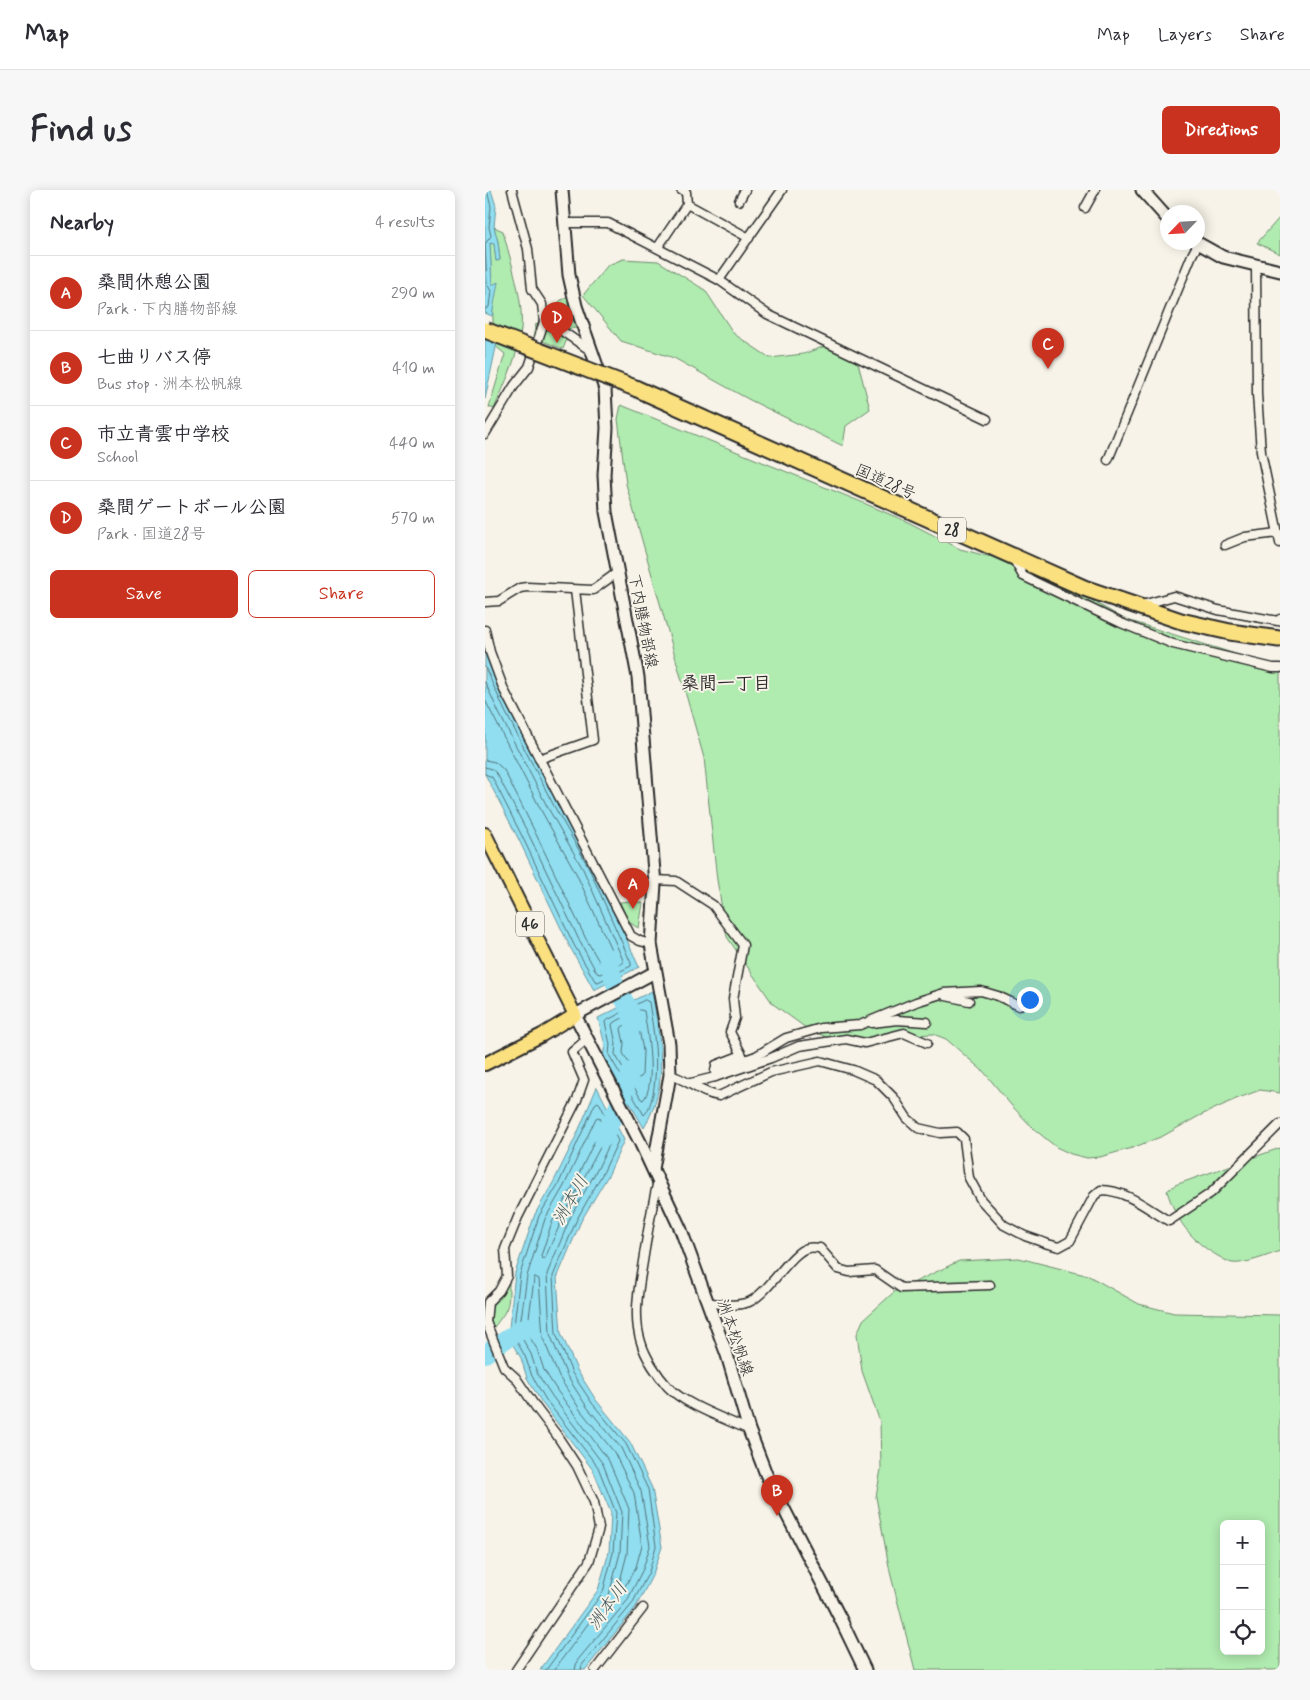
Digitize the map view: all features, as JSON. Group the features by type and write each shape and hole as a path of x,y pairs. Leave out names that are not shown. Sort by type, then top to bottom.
{"highway":[{"name":"国道28号","path":"485,330 635,388 1084,588 1135,607 1189,623 1230,632 1279,639"}],"main road":[{"name":"下内膳物部線","path":"562,190 569,275 576,306 605,389 607,428 604,484 606,512 638,677 655,880 651,944 652,975 669,1044 670,1075 653,1169"},
{"path":"1142,190 1160,210"},
{"path":"1205,247 1223,257 1280,271"},
{"name":"46","path":"485,834 575,1016"},
{"path":"485,1064 652,975"},
{"name":"洲本松帆線","path":"575,1016 640,1142 693,1260 727,1356 749,1430 765,1474 865,1670"}],"street":[{"path":"485,434 514,386 529,367 544,322 541,304 532,289 528,249 512,190"},
{"path":"658,247 687,204 686,192 681,190"},
{"path":"739,201 745,190"},
{"path":"719,280 782,190"},
{"path":"1085,208 1095,190"},
{"path":"687,204 749,238"},
{"path":"565,223 608,223 719,280 767,314 987,419"},
{"path":"1108,460 1194,250"},
{"path":"1256,265 1257,394 1261,452 1280,543"},
{"path":"544,322 562,330 591,351"},
{"path":"1225,545 1245,537 1279,533"},
{"path":"1013,556 1023,576 1173,644 1273,668 1280,668"},
{"path":"485,602 499,601 520,588 527,587 593,590 618,572"},
{"path":"539,759 593,740 575,590"},
{"path":"1135,607 1175,596 1218,610 1278,621 1280,619"},
{"path":"485,630 490,652 504,690 631,936 651,944"},
{"path":"655,880 676,881 713,905 743,945 733,999 735,1018 730,1032 742,1055 716,1065 715,1074"},
{"path":"860,1025 944,993 981,991 998,996 1019,1006"},
{"path":"939,994 969,1001"},
{"path":"691,1084 756,1056 786,1038 821,1028 897,1020 927,1022"},
{"path":"715,1074 771,1058 799,1046 846,1039 865,1043 904,1033 927,1043"},
{"path":"516,1670 589,1562 599,1528 594,1502 577,1466 516,1378 504,1367 486,1322 487,1302 499,1291 507,1276 505,1249 518,1217 577,1100 584,1080 572,1052 587,1039"},
{"path":"670,1075 680,1077 710,1095 719,1096 771,1072 821,1061 853,1070 875,1080 894,1098 907,1118 918,1128 940,1133 957,1132 964,1139 969,1178 981,1200 1004,1225 1025,1236 1059,1247 1070,1241 1094,1196 1101,1190 1112,1190 1123,1194 1169,1221 1211,1193 1280,1124"},
{"path":"658,1180 652,1203 639,1287 637,1324 641,1343 649,1360 669,1388 686,1401 749,1430"},
{"path":"707,1302 730,1305 748,1302 765,1291 799,1252 808,1248 820,1248 838,1269 849,1272 875,1270 901,1288 990,1285"},
{"path":"595,1670 643,1608"}],"green space":[{"path":"1280,217 1280,254 1257,243"},
{"path":"494,227 503,231 516,280 521,329 511,370 494,409 489,407 505,354 494,345 490,243 494,243 496,261 500,260"},
{"path":"623,259 658,261 705,290 734,334 770,358 803,354 831,344 857,359 870,409 846,426 843,446 748,399 674,358 621,341 583,295 608,265"},
{"path":"570,297 577,320 576,328 567,329 559,324 554,327 547,322 550,310 559,309 558,303"},
{"path":"536,324 568,336 563,349 533,337"},
{"path":"621,405 859,501 910,523 960,549 987,556 1007,558 1039,570 1124,619 1280,668 1280,1093 1260,1090 1199,1116 1163,1136 1132,1148 1100,1157 1087,1158 1071,1154 1056,1147 1034,1129 984,1072 946,1039 933,1034 861,1042 831,1039 806,1028 773,1004 727,937 717,880 704,758 626,484 618,419"},
{"path":"620,902 643,903 639,928 629,921"},
{"path":"1280,1148 1280,1251 1243,1263 1228,1262 1208,1250 1192,1236 1175,1211 1167,1191 1175,1185"},
{"path":"1019,1258 1089,1276 1139,1304 1174,1313 1280,1315 1280,1670 915,1670 890,1572 876,1497 881,1469 880,1422 862,1371 857,1334 863,1320 894,1292 959,1261"},
{"path":"509,1283 507,1307 494,1327 491,1323 492,1305 502,1295"}],"water":[{"path":"485,190 491,190 496,206 494,227 500,260 496,261 494,244 490,243 492,285 498,282 492,316 485,313"},
{"path":"485,333 498,338 485,399"},
{"path":"485,648 489,663 509,709 558,803 593,864 639,967 594,990 570,947 485,774"},
{"path":"652,991 661,1061 657,1094 644,1128 603,1056 605,1045 598,1018"},
{"path":"597,1087 624,1140 609,1174 581,1221 557,1278 561,1333 577,1370 596,1400 630,1442 652,1488 662,1547 653,1574 636,1607 585,1670 540,1670 598,1590 609,1552 611,1513 593,1470 542,1403 527,1378 521,1358 508,1337 515,1273 535,1214 577,1134"}],"waterway":[{"name":"洲本川","path":"607,957 615,984 629,1009 634,1025"},
{"name":"洲本川","path":"603,1139 623,1095 631,1071"},
{"path":"485,1354 529,1326"}],"place":[{"name":"桑間ゲートボール公園","path":"557,343"},
{"name":"市立青雲中学校","path":"1048,369"},
{"name":"桑間休憩公園","path":"633,909"},
{"name":"七曲りバス停","path":"777,1516"}],"district":[{"name":"桑間一丁目","path":"726,683"}]}
